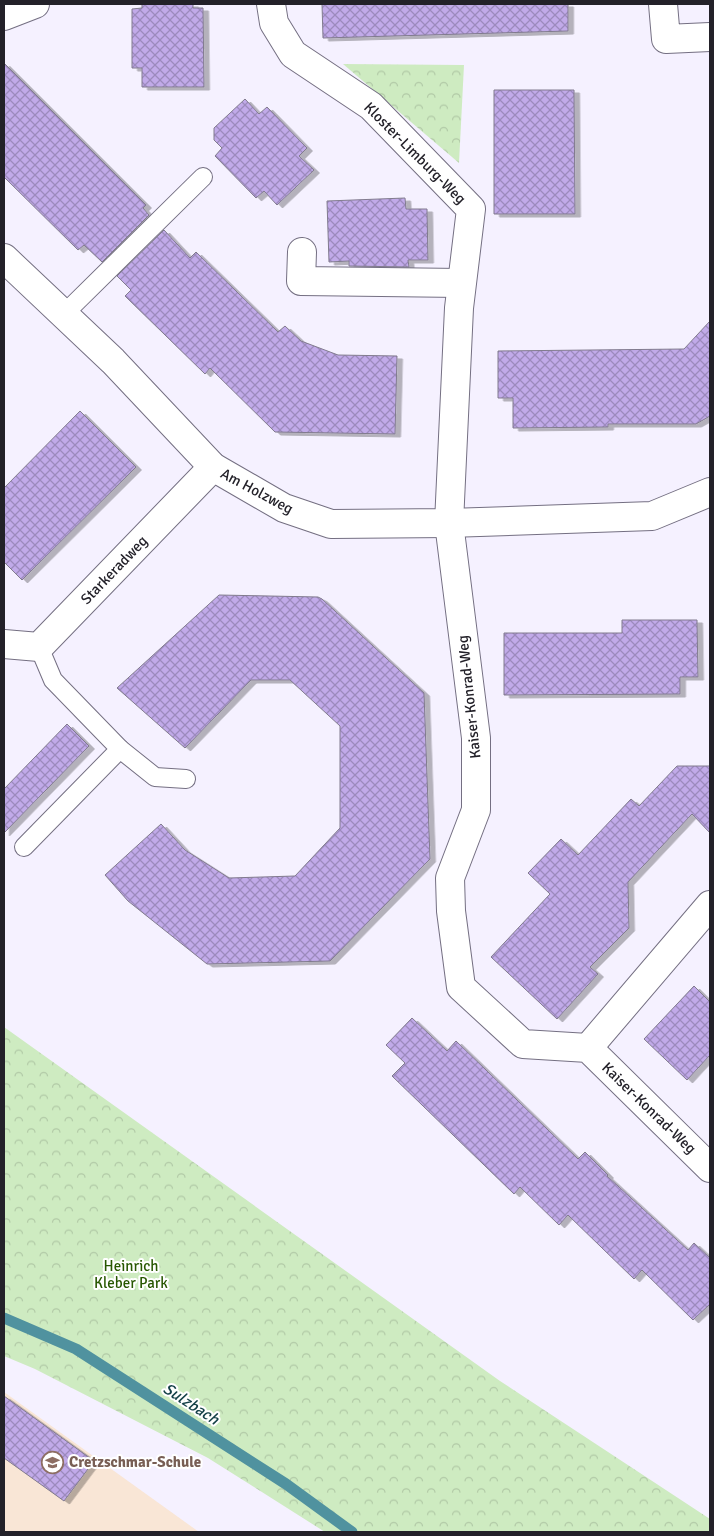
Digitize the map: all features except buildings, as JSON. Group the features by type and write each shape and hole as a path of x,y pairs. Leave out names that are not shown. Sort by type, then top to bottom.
{"street":[{"path":"4,16 35,4"},
{"name":"Kloster-Limburg-Weg","path":"271,4 274,23 293,54 370,106 471,208 458,308 449,523"},
{"path":"663,4 666,39 710,37"},
{"path":"302,252 301,282 461,283"},
{"name":"Am Holzweg","path":"4,258 113,361 213,467 284,508 331,524 449,523 652,516 710,492"},
{"name":"Starkeradweg","path":"40,647 213,467"},
{"name":"Kaiser-Konrad-Weg","path":"449,523 476,738 476,810 450,878 451,911 461,987 523,1044 588,1048 710,1168"},
{"path":"4,644 40,647"},
{"path":"588,1048 710,905"}],"lane":[{"path":"64,314 203,177"},
{"path":"40,647 53,680 120,750 155,777 186,778"},
{"path":"24,847 120,750"}],"shaded area":[{"name":"Cretzschmar-Schule","path":"4,1392 199,1532 4,1532"}],"green space":[{"path":"343,64 464,65 459,163"},
{"name":"Heinrich Kleber Park","path":"4,1027 500,1381 710,1519 710,1532 325,1532 208,1458 35,1369 4,1356"}],"waterway":[{"name":"Sulzbach","path":"4,1318 76,1349 286,1484 352,1532"}],"place":[{"name":"Cretzschmar-Schule","path":"53,1462"}]}
